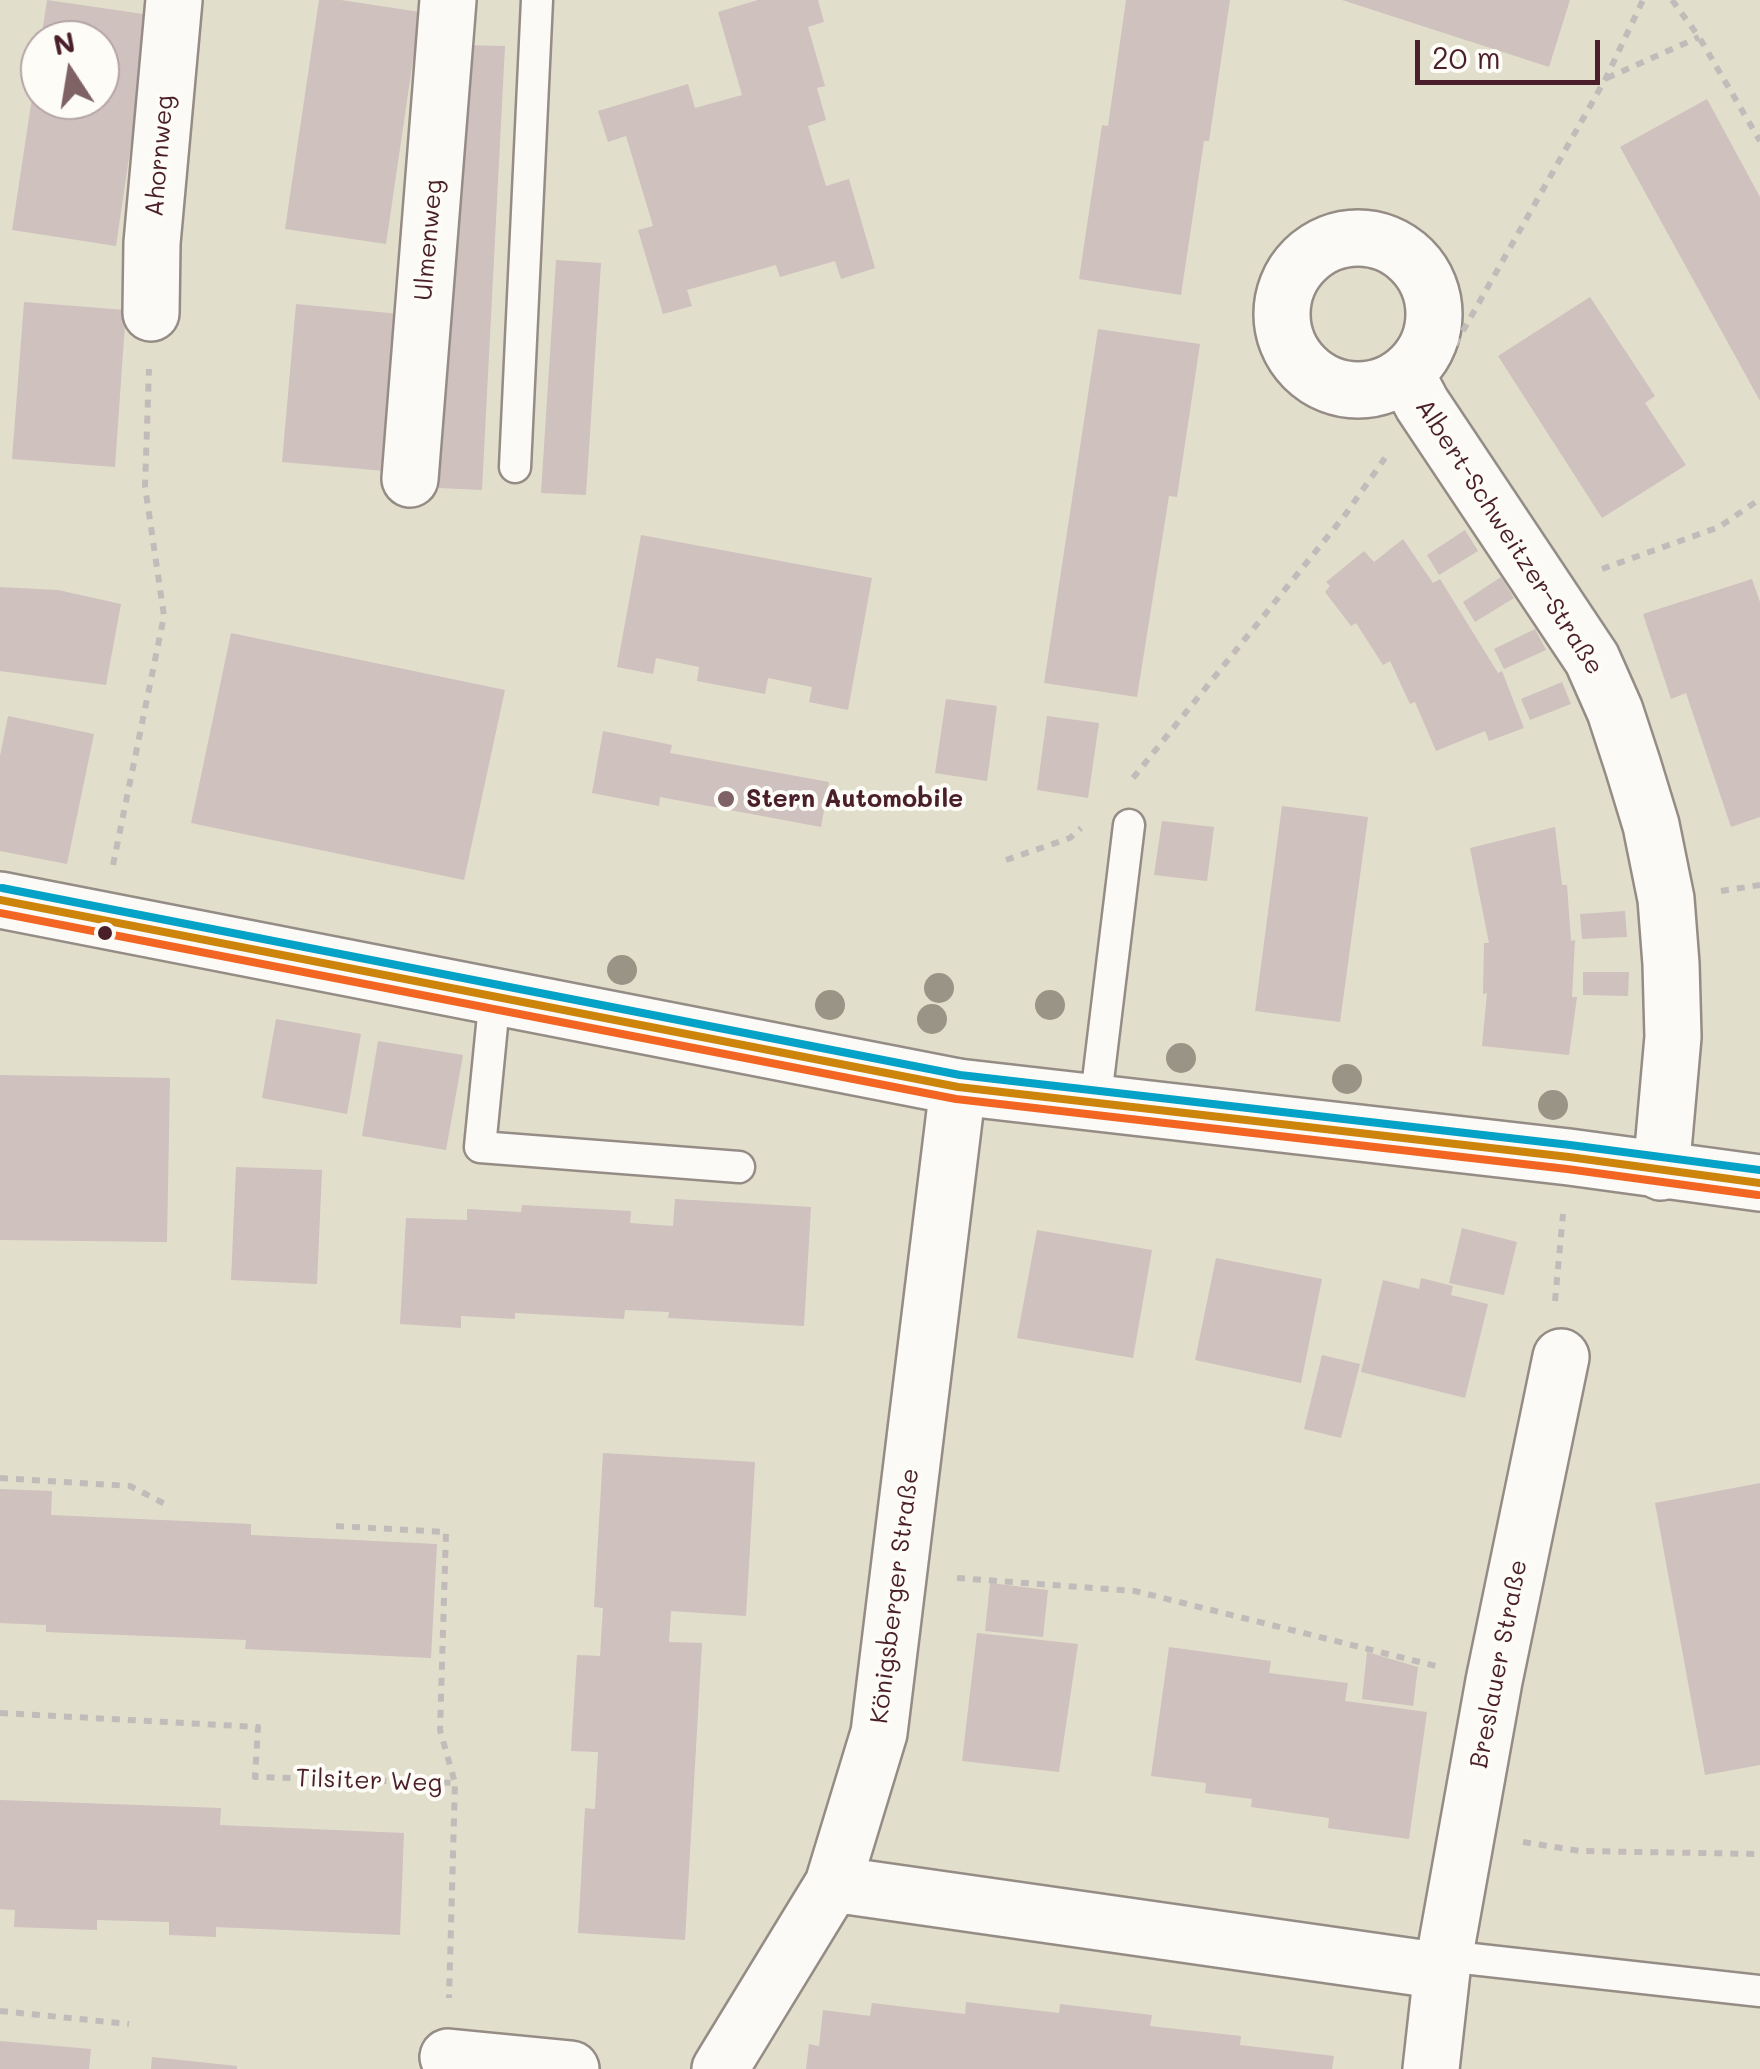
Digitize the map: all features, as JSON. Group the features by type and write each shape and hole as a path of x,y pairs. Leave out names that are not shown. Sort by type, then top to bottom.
{"street":[{"name":"Ahornweg","path":"150,313 152,243 174,0"},
{"name":"Ulmenweg","path":"410,480 448,0"},
{"name":"Albert-Schweitzer-Straße","path":"1414,389 1592,659 1615,710 1655,844 1666,900 1672,1018 1660,1172"},
{"path":"0,900 958,1087 1570,1157 1760,1183"},
{"name":"Königsberger Straße","path":"720,2069 833,1884 879,1733 958,1087"},
{"name":"Breslauer Straße","path":"1432,2069 1443,1964 1494,1680 1560,1357"},
{"path":"833,1884 1443,1964"},
{"path":"448,2058 571,2069"}],"lane":[{"path":"516,468 537,0"},
{"path":"1094,1105 1128,824"},
{"path":"495,995 480,1147 739,1167"},
{"path":"1443,1964 1760,1991"}],"path":[{"path":"1123,788 1143,769 1345,515 1414,389 1606,78 1644,0"},
{"path":"1672,0 1699,37 1760,141"},
{"path":"1606,78 1699,37"},
{"path":"102,921 164,616 144,486 150,313"},
{"path":"1544,586 1592,573 1719,527 1760,499"},
{"path":"1006,860 1070,838 1084,824"},
{"path":"0,1478 130,1486 167,1505"},
{"path":"336,1526 446,1532 440,1730 455,1783"},
{"path":"900,1574 1135,1591 1494,1680"},
{"name":"Tilsiter Weg","path":"0,1713 258,1727 254,1777 455,1783 448,2058"},
{"path":"1467,1834 1580,1850 1760,1854"},
{"path":"0,2011 129,2024"}],"building":[{"path":"47,0 150,15 116,246 12,230 29,120 120,120 120,20 44,20"},
{"path":"319,0 420,12 386,244 285,229"},
{"path":"758,0 818,0 824,22 808,27 825,86 817,88 826,120 808,126 826,186 849,179 875,268 841,279 835,261 780,277 776,265 687,290 692,306 663,314 638,230 653,226 626,136 608,142 598,111 688,84 695,108 742,95 718,12"},
{"path":"1126,0 1230,0 1181,295 1079,279 1102,125 1108,126"},
{"path":"1342,0 1570,0 1549,67"},
{"path":"463,45 505,46 482,490 439,488"},
{"path":"1707,99 1760,197 1760,401 1620,147"},
{"path":"556,260 601,263 586,495 541,493"},
{"path":"1590,297 1655,396 1645,403 1686,465 1602,518 1498,356"},
{"path":"24,302 126,310 115,467 12,459"},
{"path":"296,304 400,314 385,471 282,462"},
{"path":"1098,329 1200,344 1177,497 1169,496 1137,697 1044,683"},
{"path":"1465,530 1478,551 1439,575 1427,555"},
{"path":"641,535 872,578 848,710 809,702 812,687 768,678 765,694 697,681 699,667 656,658 653,674 617,667"},
{"path":"1403,539 1433,583 1440,579 1498,673 1502,671 1524,728 1489,741 1485,731 1436,751 1415,702 1410,704 1390,661 1383,665 1356,623 1351,626 1325,592 1330,586 1326,582 1364,551 1374,562"},
{"path":"1501,577 1514,598 1475,622 1463,602"},
{"path":"1752,579 1760,602 1760,817 1731,827 1686,693 1671,699 1643,614"},
{"path":"0,587 58,590 121,604 106,685 0,671"},
{"path":"1535,629 1546,650 1504,669 1494,649"},
{"path":"231,633 505,690 464,880 191,823"},
{"path":"1562,682 1571,704 1530,720 1521,699"},
{"path":"946,699 997,706 987,781 935,773"},
{"path":"8,716 94,734 67,864 0,851 0,756"},
{"path":"1047,716 1099,723 1088,798 1037,790"},
{"path":"603,731 672,745 670,753 829,782 821,827 660,797 659,806 592,793"},
{"path":"1282,806 1368,817 1340,1022 1255,1011"},
{"path":"1162,821 1214,827 1207,881 1154,875"},
{"path":"1555,827 1562,885 1567,885 1571,941 1575,940 1572,997 1577,997 1569,1055 1482,1046 1487,993 1483,994 1484,943 1489,943 1470,848"},
{"path":"1625,911 1627,937 1582,939 1580,914"},
{"path":"1583,972 1629,972 1628,996 1583,995"},
{"path":"276,1019 361,1034 347,1114 262,1098"},
{"path":"378,1041 463,1055 446,1150 362,1136"},
{"path":"0,1075 170,1078 167,1242 0,1240"},
{"path":"236,1167 322,1170 317,1284 231,1280"},
{"path":"675,1199 811,1207 804,1326 668,1318 669,1312 625,1310 624,1319 515,1313 515,1319 461,1316 461,1328 400,1324 406,1218 467,1220 467,1209 521,1212 522,1205 631,1211 630,1223 673,1226"},
{"path":"1462,1228 1517,1242 1504,1295 1449,1283"},
{"path":"1037,1230 1152,1250 1133,1358 1017,1338"},
{"path":"1216,1258 1322,1279 1301,1383 1195,1360"},
{"path":"1421,1278 1453,1286 1451,1295 1488,1304 1465,1398 1361,1372 1383,1280 1419,1289"},
{"path":"1322,1355 1360,1364 1341,1438 1304,1429"},
{"path":"603,1453 755,1462 746,1616 671,1611 669,1642 702,1643 685,1940 578,1933 585,1808 595,1809 598,1752 571,1751 577,1655 600,1656 603,1608 594,1607"},
{"path":"1760,1483 1760,1765 1705,1775 1655,1503"},
{"path":"0,1489 52,1491 51,1515 251,1524 251,1535 437,1544 431,1658 245,1649 246,1640 46,1632 46,1625 0,1623"},
{"path":"990,1583 1048,1590 1043,1637 985,1631"},
{"path":"977,1633 1078,1644 1059,1772 962,1761"},
{"path":"1169,1647 1271,1661 1269,1673 1348,1683 1345,1701 1427,1712 1409,1839 1328,1828 1329,1818 1251,1807 1252,1799 1205,1793 1206,1783 1151,1776"},
{"path":"1367,1652 1418,1667 1413,1706 1362,1699"},
{"path":"0,1800 221,1808 220,1825 404,1833 400,1935 216,1927 216,1937 169,1935 169,1922 97,1920 97,1930 14,1927 15,1910 0,1909"},
{"path":"966,2002 1059,2013 1060,2004 1152,2015 1150,2026 1241,2036 1240,2045 1334,2056 1332,2069 806,2069 809,2044 819,2046 823,2010 870,2016 872,2003 965,2014"},
{"path":"0,2041 91,2049 89,2069 0,2069"},
{"path":"152,2057 237,2066 237,2069 151,2069"}],"transit line":[{"path":"2,888 960,1075 1760,1170"},
{"path":"0,900 958,1087 1569,1157 1760,1183"},
{"path":"0,913 956,1099 1567,1169 1758,1195"}],"place":[{"name":"Stern Automobile","path":"726,799"}]}
